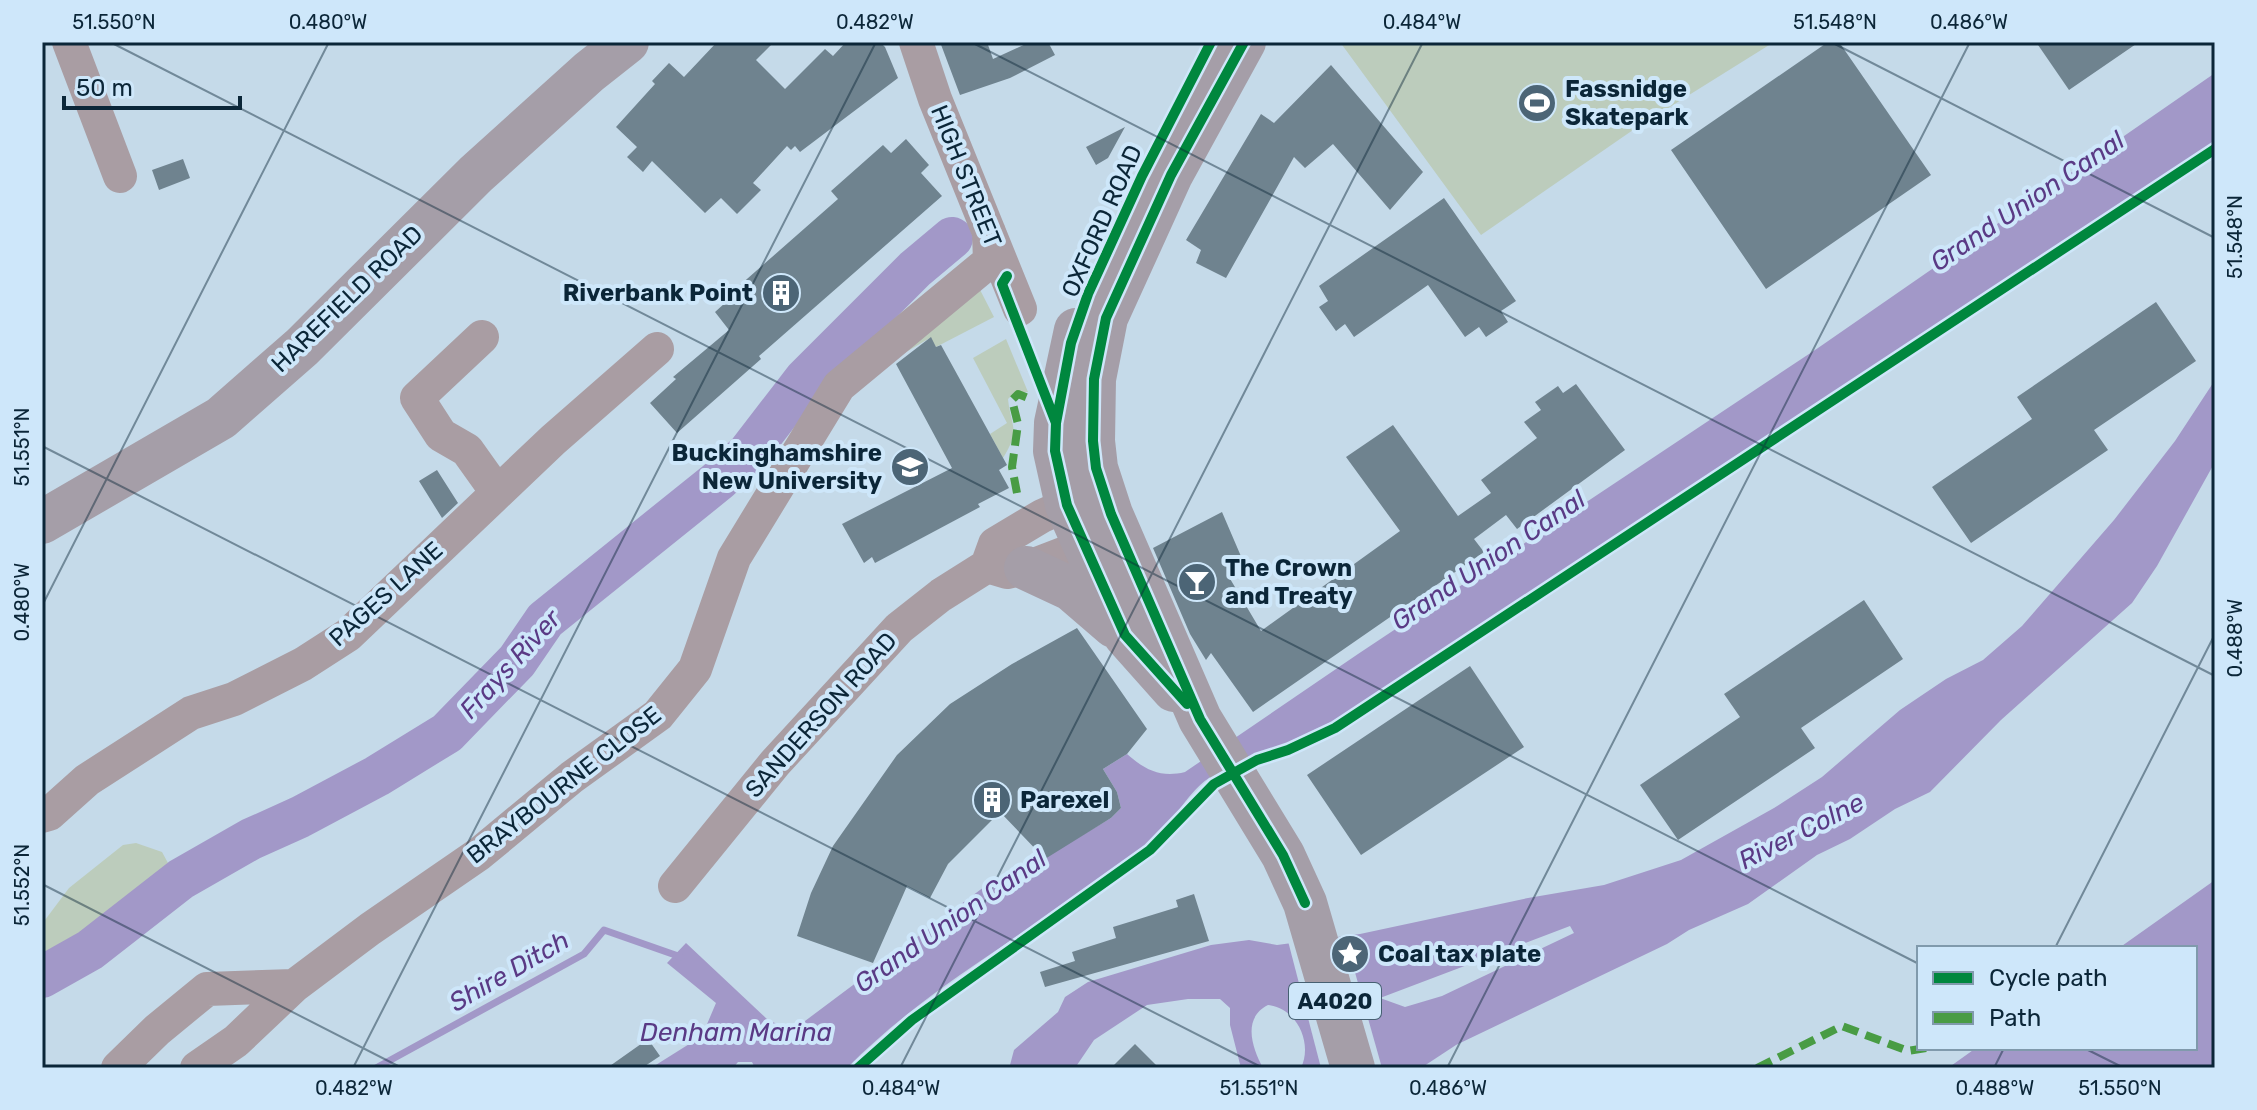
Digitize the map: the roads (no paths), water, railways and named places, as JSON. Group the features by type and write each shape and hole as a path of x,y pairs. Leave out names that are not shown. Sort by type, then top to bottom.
{"main road":[{"name":"HAREFIELD ROAD","path":"43,519 221,418 302,347 476,174 589,72 627,42"},
{"name":"OXFORD ROAD","path":"1211,42 1142,176 1088,294 1071,343 1056,423 1055,451 1067,505 1098,530 1200,719 1264,823 1294,880 1315,934 1353,1068"},
{"name":"OXFORD ROAD","path":"1200,719 1125,635 1092,565 1098,530 1093,441 1094,379 1106,318 1171,175 1244,42"},
{"path":"1006,567 1071,589 1125,635"}],"street":[{"path":"69,42 120,176"},
{"name":"HIGH STREET","path":"916,42 933,94 1020,309"},
{"name":"BRAYBOURNE CLOSE","path":"197,1068 236,1041 294,986 479,854 572,777 658,715 695,669 734,558 839,386 990,261 989,232"},
{"path":"482,337 417,398 441,435 467,450 497,492"},
{"name":"PAGES LANE","path":"42,816 49,814 87,780 191,713 234,699 303,664 348,635 497,492 657,349"},
{"path":"1067,505 995,544 1006,567 1098,530"},
{"name":"SANDERSON ROAD","path":"675,886 775,763 899,628 941,595 1006,567"},
{"path":"118,1068 157,1030 207,989 294,986"}],"water":[{"path":"2215,73 2215,143 1351,712 1303,739 1235,764 1209,778 1192,793 1148,846 917,1006 847,1068 755,1068 752,1062 738,1062 733,1068 651,1068 702,1036 716,1003 667,963 686,943 768,1020 782,1026 801,1024 996,878 1019,873 1111,818 1121,808 1117,792 1103,769 1127,754 1154,771 1168,774 1185,772 1818,348"},
{"path":"944,229 959,247 923,277 906,260"},
{"name":"River Colne","path":"2215,380 2215,462 2157,566 2132,603 2001,720 1930,792 1817,855 1748,904 1456,1045 1421,1068 1301,1068 1305,1048 1300,1028 1287,1013 1268,1005 1260,1011 1252,1025 1255,1052 1263,1068 1241,1068 1230,1025 1230,1008 1220,999 1188,999 1147,1005 1094,1040 1075,1068 1006,1068 1010,1065 1014,1050 1058,1012 1065,997 1088,982 1211,945 1249,940 1277,945 1360,934 1604,885 1681,860 1822,777 1900,710 1946,679 1983,660 2022,626 2114,520 2175,441","holes":["1570,926 1574,933 1442,996 1405,1007 1380,998"]},
{"path":"2215,880 2215,1068 1948,1068 1973,1050 2197,1050 2197,946 2122,946"}],"waterway":[{"name":"Frays River","path":"42,977 90,950 181,879 251,839 377,776 447,733 517,661 545,620 719,480 748,453 805,379 915,269 952,238"},
{"name":"Shire Ditch","path":"376,1068 584,954 604,930 681,957"}],"place":[{"name":"Fassnidge Skatepark","path":"1537,103"},
{"name":"Riverbank Point","path":"781,293"},
{"name":"Buckinghamshire New University","path":"910,467"},
{"name":"The Crown and Treaty","path":"1197,582"},
{"name":"Parexel","path":"992,800"},
{"name":"Coal tax plate","path":"1350,954"}],"water label":[{"name":"Grand Union Canal","path":"2027,201"},
{"name":"Grand Union Canal","path":"1488,560"},
{"name":"Grand Union Canal","path":"950,921"},
{"name":"Denham Marina","path":"736,1032"}]}
